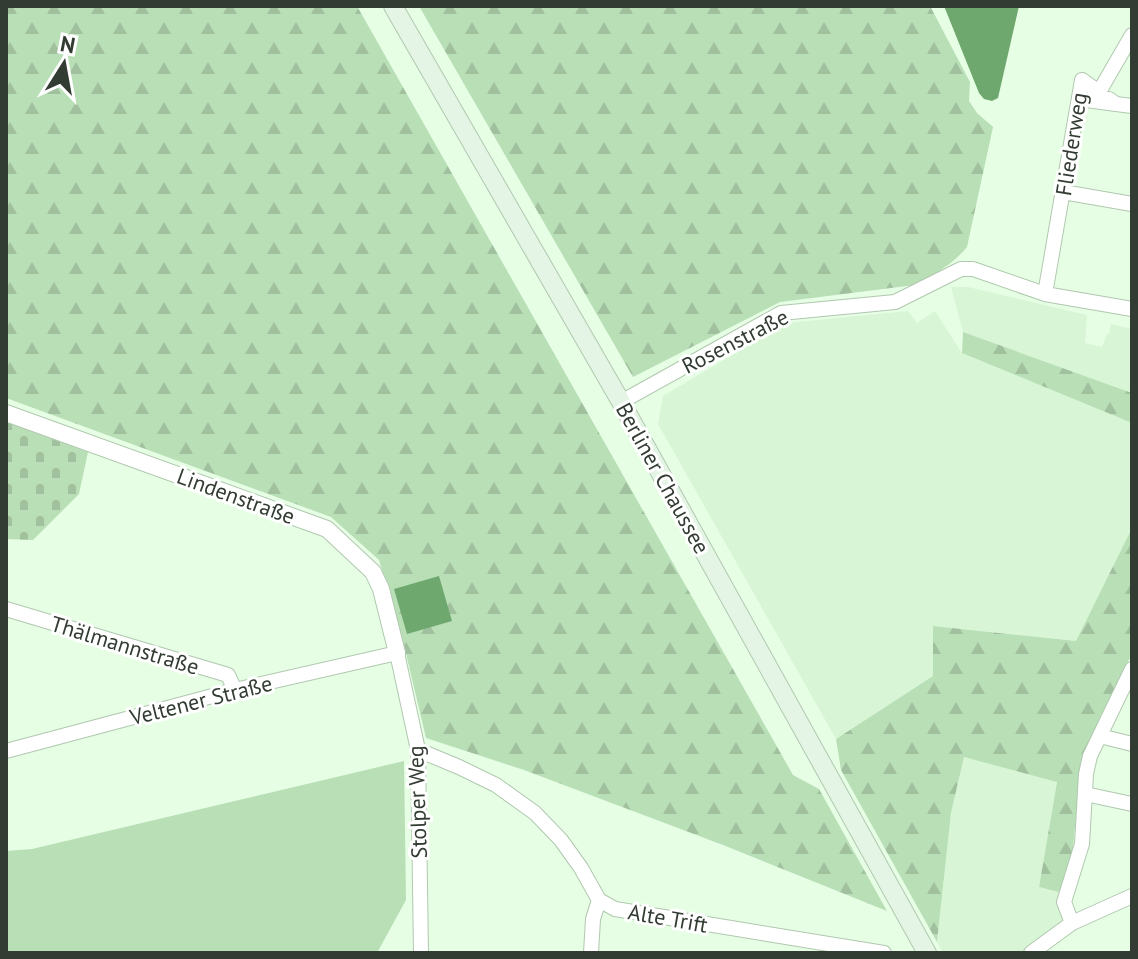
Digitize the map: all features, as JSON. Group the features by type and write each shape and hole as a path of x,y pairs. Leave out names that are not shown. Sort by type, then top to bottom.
{"main road":[{"name":"Berliner Chaussee","path":"393,6 621,402 927,953"}],"street":[{"name":"Fliederweg","path":"1045,294 1082,80 1099,92 1132,35"},
{"path":"1099,92 1116,104"},
{"path":"1079,99 1132,106"},
{"path":"1063,192 1132,204"},
{"name":"Rosenstraße","path":"621,402 781,313 895,302 961,269 973,269 1045,294 1132,309"},
{"name":"Lindenstraße","path":"6,413 327,529 373,572 381,589 397,653"},
{"name":"Thälmannstraße","path":"6,609 228,675 235,690"},
{"name":"Veltener Straße","path":"6,751 235,690 397,653"},
{"name":"Stolper Weg","path":"397,653 418,750 421,953"},
{"path":"1072,923 1064,902 1082,844 1090,756 1132,669"},
{"path":"1100,736 1132,744"},
{"name":"Alte Trift","path":"418,750 496,785 535,813 561,840 599,900 615,909 823,948 884,953"},
{"path":"1085,794 1132,804"},
{"path":"1037,951 1072,923 1132,896"},
{"path":"591,953 593,919 599,900"}],"shaded area":[{"path":"944,6 1019,6 998,98 992,101 984,99 979,93"},
{"path":"951,287 968,287 1087,315 1085,343 1102,347 1111,324 1132,329 1132,393 963,332"},
{"path":"908,311 917,323 935,311 962,353 1132,423 1132,528 1076,641 934,626 933,676 836,739 658,424 663,396 786,323"},
{"path":"439,576 452,621 407,634 394,589"},
{"path":"964,757 1057,781 1039,887 1072,894 1053,945 1042,953 943,953 937,942 951,813"}],"green space":[{"path":"6,6 357,6 793,775 819,789 887,911 524,770 426,738 403,641 379,560 331,517 6,398"},
{"path":"419,6 930,6 970,82 969,101 993,127 967,247 949,264 915,285 780,302 633,377"},
{"path":"963,332 1132,393 1132,423 962,353"},
{"path":"6,422 88,452 79,494 33,540 6,539"},
{"path":"1132,528 1132,654 1100,717 1081,764 1072,858 1059,892 1039,887 1057,782 964,757 951,813 937,942 841,770 836,739 933,676 933,626 1076,641"},
{"path":"404,761 406,900 377,953 6,953 6,851 32,849"}]}
